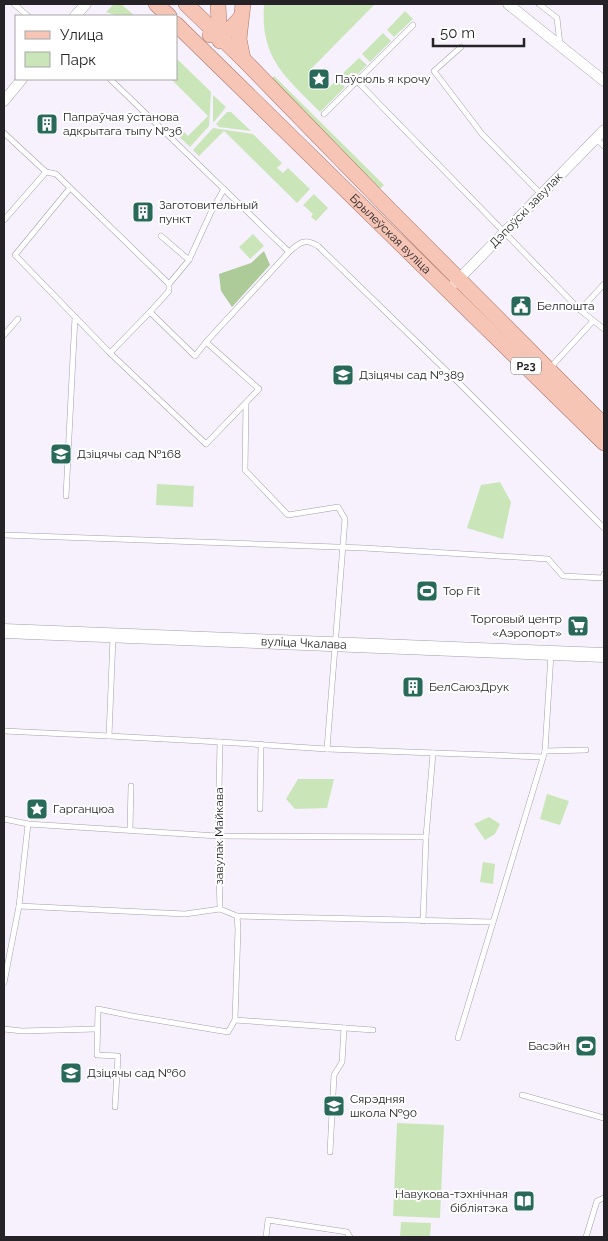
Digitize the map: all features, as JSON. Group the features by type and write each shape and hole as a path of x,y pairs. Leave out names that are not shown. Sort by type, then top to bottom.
{"main road":[{"name":"Брылеўская вуліца","path":"156,4 167,15"},
{"path":"188,6 198,11 210,10 218,4"},
{"path":"218,4 219,36 226,72"},
{"name":"Брылеўская вуліца","path":"188,6 243,59 604,443"},
{"path":"178,23 209,35 219,36 230,29 242,10"},
{"path":"242,10 239,39 243,59"},
{"name":"Брылеўская вуліца","path":"178,26 454,284 549,370 604,425"},
{"name":"вуліца Чкалава","path":"4,630 604,655"}],"street":[{"path":"76,15 86,4"},
{"path":"508,4 604,80"},
{"path":"4,101 21,80"},
{"name":"Дэпоўскі завулак","path":"454,284 604,130"}],"lane":[{"path":"14,4 27,15"},
{"path":"539,4 556,18 560,46"},
{"path":"324,114 413,25"},
{"path":"461,47 434,71 482,134 541,194"},
{"path":"111,80 289,252"},
{"path":"357,81 580,310 604,328"},
{"path":"4,133 46,172 56,174 169,284"},
{"path":"596,138 604,146"},
{"path":"4,220 46,172"},
{"path":"70,188 15,255 110,353 206,444 259,389 206,342"},
{"path":"110,353 169,292 169,284 190,260 212,210 224,189"},
{"path":"161,236 190,260"},
{"path":"150,312 195,356 289,252 298,244 311,242 318,246 465,389 604,528"},
{"path":"580,310 604,284"},
{"path":"66,496 75,317"},
{"path":"4,335 18,319"},
{"path":"549,370 594,321"},
{"path":"246,402 245,470 288,515 338,507 345,519 328,749"},
{"path":"4,535 343,547 548,560 562,576 603,578 604,574"},
{"path":"109,736 113,635"},
{"path":"458,1038 545,751 551,653"},
{"path":"4,731 328,749 543,757"},
{"name":"завулак Майкава","path":"220,742 218,836 220,909"},
{"path":"260,809 262,744"},
{"path":"545,751 586,750"},
{"path":"423,921 426,837 433,753"},
{"path":"130,786 130,830"},
{"path":"4,819 28,824 218,836 426,837"},
{"path":"4,983 19,906 28,824"},
{"path":"19,906 185,914 220,909 237,916 493,922"},
{"path":"115,1107 118,1056 97,1055 96,1028 98,1009 228,1032 236,1020 237,916"},
{"path":"236,1020 373,1030"},
{"path":"4,1029 22,1032 96,1028"},
{"path":"330,1152 334,1075 342,1062 344,1028"},
{"path":"522,1095 604,1118"},
{"path":"586,1237 597,1201 604,1198"},
{"path":"266,1237 268,1220 347,1232 350,1237"}],"green space":[{"path":"114,4 121,4 134,15 115,15 106,12"},
{"path":"264,4 375,4 310,70 328,88 337,80 345,87 320,112 296,88 277,65 266,39"},
{"path":"405,11 413,19 394,37 387,30"},
{"path":"383,33 391,41 370,62 362,54"},
{"path":"359,58 367,65 348,84 340,76"},
{"path":"178,60 211,92 209,126 190,147 173,131 178,126 188,136 208,116 172,80 178,80"},
{"path":"274,76 384,185 381,188 378,188 270,80"},
{"path":"213,95 226,107 214,122 213,121"},
{"path":"227,112 231,112 251,131 219,127 216,124"},
{"path":"213,128 253,134 282,163 277,168 283,173 288,168 310,189 297,203 224,131 199,156 193,150"},
{"path":"314,194 328,208 316,221 311,217 313,214 303,205"},
{"path":"253,234 264,246 250,259 239,247"},
{"path":"264,251 270,265 232,307 221,291 219,274 251,263"},
{"path":"500,482 511,502 503,539 467,528 481,485"},
{"path":"157,484 194,486 193,507 156,505"},
{"path":"298,779 334,779 327,808 295,809 286,799"},
{"path":"547,794 569,801 560,825 540,819"},
{"path":"489,817 500,824 495,834 485,840 474,824"},
{"path":"483,862 495,864 493,884 480,882"},
{"path":"397,1123 444,1125 440,1218 393,1216"},
{"path":"401,1222 431,1223 430,1237 400,1237"}],"place":[{"name":"Паўсюль я крочу","path":"319,79"},
{"name":"Папраўчая ўстанова адкрытага тыпу №36","path":"47,124"},
{"name":"Заготовительный пункт","path":"143,212"},
{"name":"Белпошта","path":"521,306"},
{"name":"Дзіцячы сад №389","path":"343,375"},
{"name":"Дзіцячы сад №168","path":"61,454"},
{"name":"Top Fit","path":"427,591"},
{"name":"Торговый центр «Аэропорт»","path":"578,626"},
{"name":"БелСаюзДрук","path":"413,687"},
{"name":"Гарганцюа","path":"37,809"},
{"name":"Басэйн","path":"586,1046"},
{"name":"Дзіцячы сад №60","path":"71,1073"},
{"name":"Сярэдняя школа №90","path":"334,1106"},
{"name":"Навукова-тэхнічная бібліятэка","path":"524,1201"}]}
